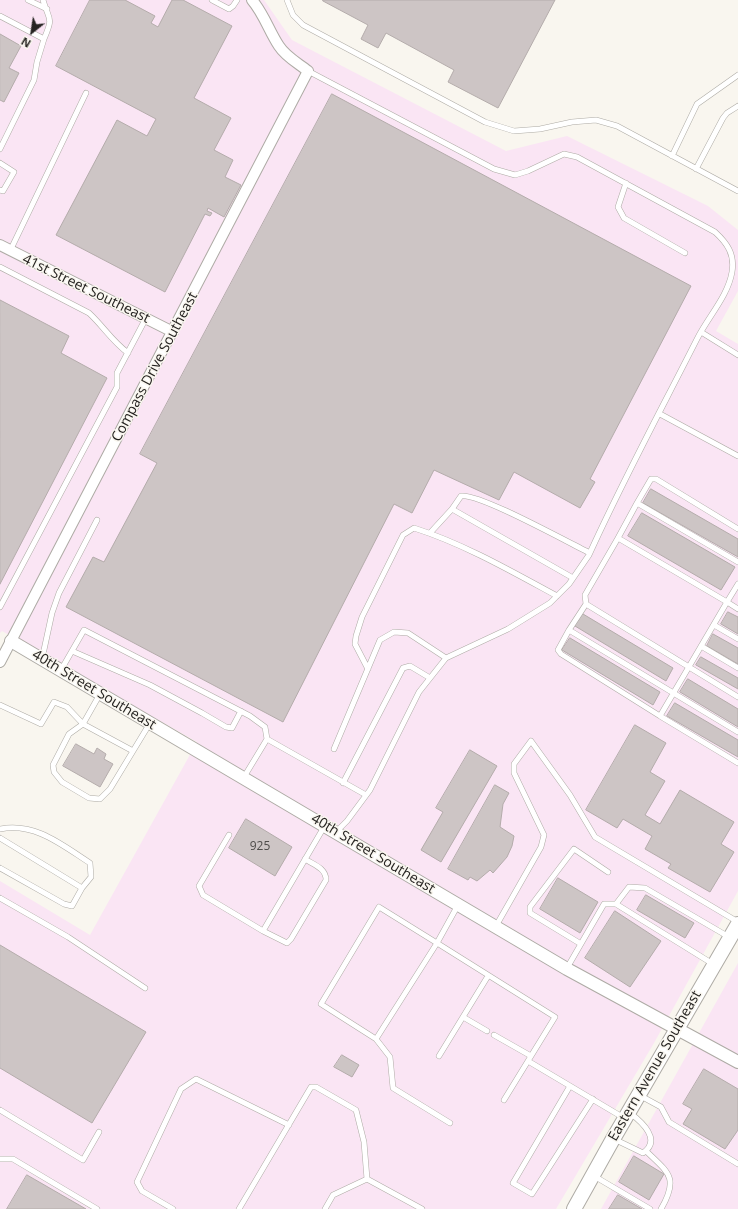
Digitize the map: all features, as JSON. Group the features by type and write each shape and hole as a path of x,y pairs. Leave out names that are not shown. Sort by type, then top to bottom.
{"main road":[{"name":"Eastern Avenue Southeast","path":"574,1209 592,1175 678,1029 738,923"}],"street":[{"path":"252,0 260,9 280,46 290,58 308,71"},
{"name":"Compass Drive Southeast","path":"0,662 308,71"},
{"name":"41st Street Southeast","path":"0,245 173,332"},
{"name":"40th Street Southeast","path":"11,641 567,969 738,1062"}],"lane":[{"path":"28,0 47,10"},
{"path":"0,149 34,80 37,62 44,39 51,24 51,19 44,0"},
{"path":"212,0 229,9 237,0"},
{"path":"287,0 293,15 303,25 485,122 514,131 540,129 572,122 596,120 617,126 738,191"},
{"path":"0,16 44,39"},
{"path":"308,71 494,169 515,175 528,171 564,154 577,157 715,232 726,243 732,256 732,272 725,290 701,332 590,553 573,578 550,604 508,630 446,658 419,692 366,795 336,833"},
{"path":"672,156 697,104 738,75"},
{"path":"10,251 86,93"},
{"path":"696,169 723,118 727,113 738,106"},
{"path":"0,163 14,172 2,191 0,190"},
{"path":"626,184 618,207 624,218 685,253"},
{"path":"0,267 89,314 99,322 114,343 128,353"},
{"path":"0,607 117,387 117,373 146,318"},
{"path":"701,332 738,355"},
{"path":"660,414 738,456"},
{"path":"738,528 656,479 651,479 585,595 586,604 568,630 558,650 561,654 738,763"},
{"path":"430,533 452,509 461,496 468,495 504,510 590,553"},
{"path":"637,503 738,562"},
{"path":"452,509 573,578"},
{"path":"42,660 52,613 59,593 97,520"},
{"path":"368,669 355,644 362,617 403,535 414,528 430,533 500,565 557,596"},
{"path":"618,538 738,609"},
{"path":"660,716 738,584"},
{"path":"586,604 738,697"},
{"path":"714,625 738,639"},
{"path":"60,671 84,630 241,711 265,727 267,739 243,778"},
{"path":"568,630 738,732"},
{"path":"334,749 380,640 394,632 408,633 446,658"},
{"path":"701,646 738,668"},
{"path":"72,651 150,685 202,712 226,728 232,728 241,711"},
{"path":"344,783 403,668 410,666 430,678"},
{"path":"100,694 83,724 69,734 53,765 54,772 62,782 89,798 100,799 106,796 150,724"},
{"path":"0,705 41,724 54,702 67,707 83,724 133,751"},
{"path":"267,739 366,795"},
{"path":"496,927 541,846 544,835 514,773 514,764 531,741 570,795 595,837 738,923"},
{"path":"263,931 325,826"},
{"path":"0,829 23,828 48,835 90,863 91,877 82,888 72,906 64,904 0,868"},
{"path":"229,836 199,886 203,894 263,931 286,942 291,939 326,880 326,875 323,870 305,859"},
{"path":"0,838 82,888"},
{"path":"581,944 530,913 530,907 574,849 608,872"},
{"path":"616,904 628,887 645,888 730,938"},
{"path":"0,898 68,937 144,988"},
{"path":"567,969 604,904 616,904 714,965"},
{"path":"376,1039 437,943 458,905"},
{"path":"450,1123 393,1088 390,1057 376,1039 321,1004 379,907 555,1017 504,1100"},
{"path":"439,1056 488,976"},
{"path":"463,1017 487,1031"},
{"path":"494,1035 531,1056"},
{"path":"528,1061 593,1099 644,1124 648,1133 650,1144 643,1153 637,1152 613,1139"},
{"path":"173,1209 142,1191 137,1182 181,1089 196,1079 289,1125"},
{"path":"570,1086 513,1183 532,1194 593,1099"},
{"path":"239,1209 311,1087 316,1088 356,1110 364,1142 367,1179"},
{"path":"638,1095 661,1107 668,1122 738,1164"},
{"path":"0,1110 83,1160 99,1132"},
{"path":"646,1151 669,1175 672,1185 661,1209"},
{"path":"0,1159 13,1159 97,1209"},
{"path":"592,1175 650,1209"},
{"path":"325,1209 333,1195 367,1179"},
{"path":"367,1179 422,1209"}],"shaded area":[{"path":"0,0 264,0 292,40 506,151 567,136 708,206 738,230 738,291 716,331 738,344 738,891 654,1043 556,1209 0,1209 0,881 90,935 197,742 2,631 0,633"},
{"path":"738,963 738,1209 601,1209"}],"building":[{"path":"90,0 125,0 155,16 151,23 158,27 172,0 183,0 232,26 194,98 231,118 214,150 233,160 225,177 241,185 224,217 208,208 207,211 212,213 210,216 205,214 165,292 56,235 117,120 147,136 156,119 56,66"},
{"path":"323,0 555,0 498,108 448,82 454,70 386,33 378,48 361,39 368,25"},
{"path":"0,34 21,46 9,68 19,73 4,102 0,100"},
{"path":"332,94 691,286 590,479 595,482 580,508 514,472 499,500 434,470 412,513 394,504 283,722 66,607 93,557 104,562 157,463 140,454"},
{"path":"0,300 69,336 61,353 107,378 0,584"},
{"path":"651,489 738,539 738,557 643,503"},
{"path":"642,513 735,567 721,590 628,536"},
{"path":"728,612 738,617 738,634 721,624"},
{"path":"583,614 673,668 666,681 575,626"},
{"path":"713,634 738,648 738,664 707,646"},
{"path":"570,638 660,692 653,705 562,650"},
{"path":"701,657 738,678 738,689 696,665"},
{"path":"688,679 738,709 738,727 680,692"},
{"path":"675,703 738,740 738,757 667,716"},
{"path":"635,725 666,743 650,772 665,781 645,815 660,824 680,790 734,822 721,844 734,852 710,892 668,868 671,864 645,849 652,836 623,819 617,828 586,810"},
{"path":"76,744 94,754 97,748 106,754 104,759 113,764 100,787 63,766"},
{"path":"470,750 497,766 441,862 421,850 443,812 436,808"},
{"path":"495,785 509,793 503,804 500,827 514,836 512,846 507,857 493,873 490,870 477,881 470,877 468,880 448,869"},
{"path":"246,819 292,847 275,876 229,848"},
{"path":"558,878 598,902 580,933 540,909"},
{"path":"646,895 694,923 685,938 637,910"},
{"path":"615,911 661,941 630,987 585,958"},
{"path":"0,945 146,1032 92,1123 0,1068"},
{"path":"342,1055 359,1065 352,1077 334,1067"},
{"path":"704,1069 738,1089 738,1130 725,1149 683,1124 692,1109 683,1104"},
{"path":"634,1156 664,1174 649,1200 619,1182"},
{"path":"27,1175 86,1209 7,1209"},
{"path":"618,1195 642,1209 609,1209"}]}
